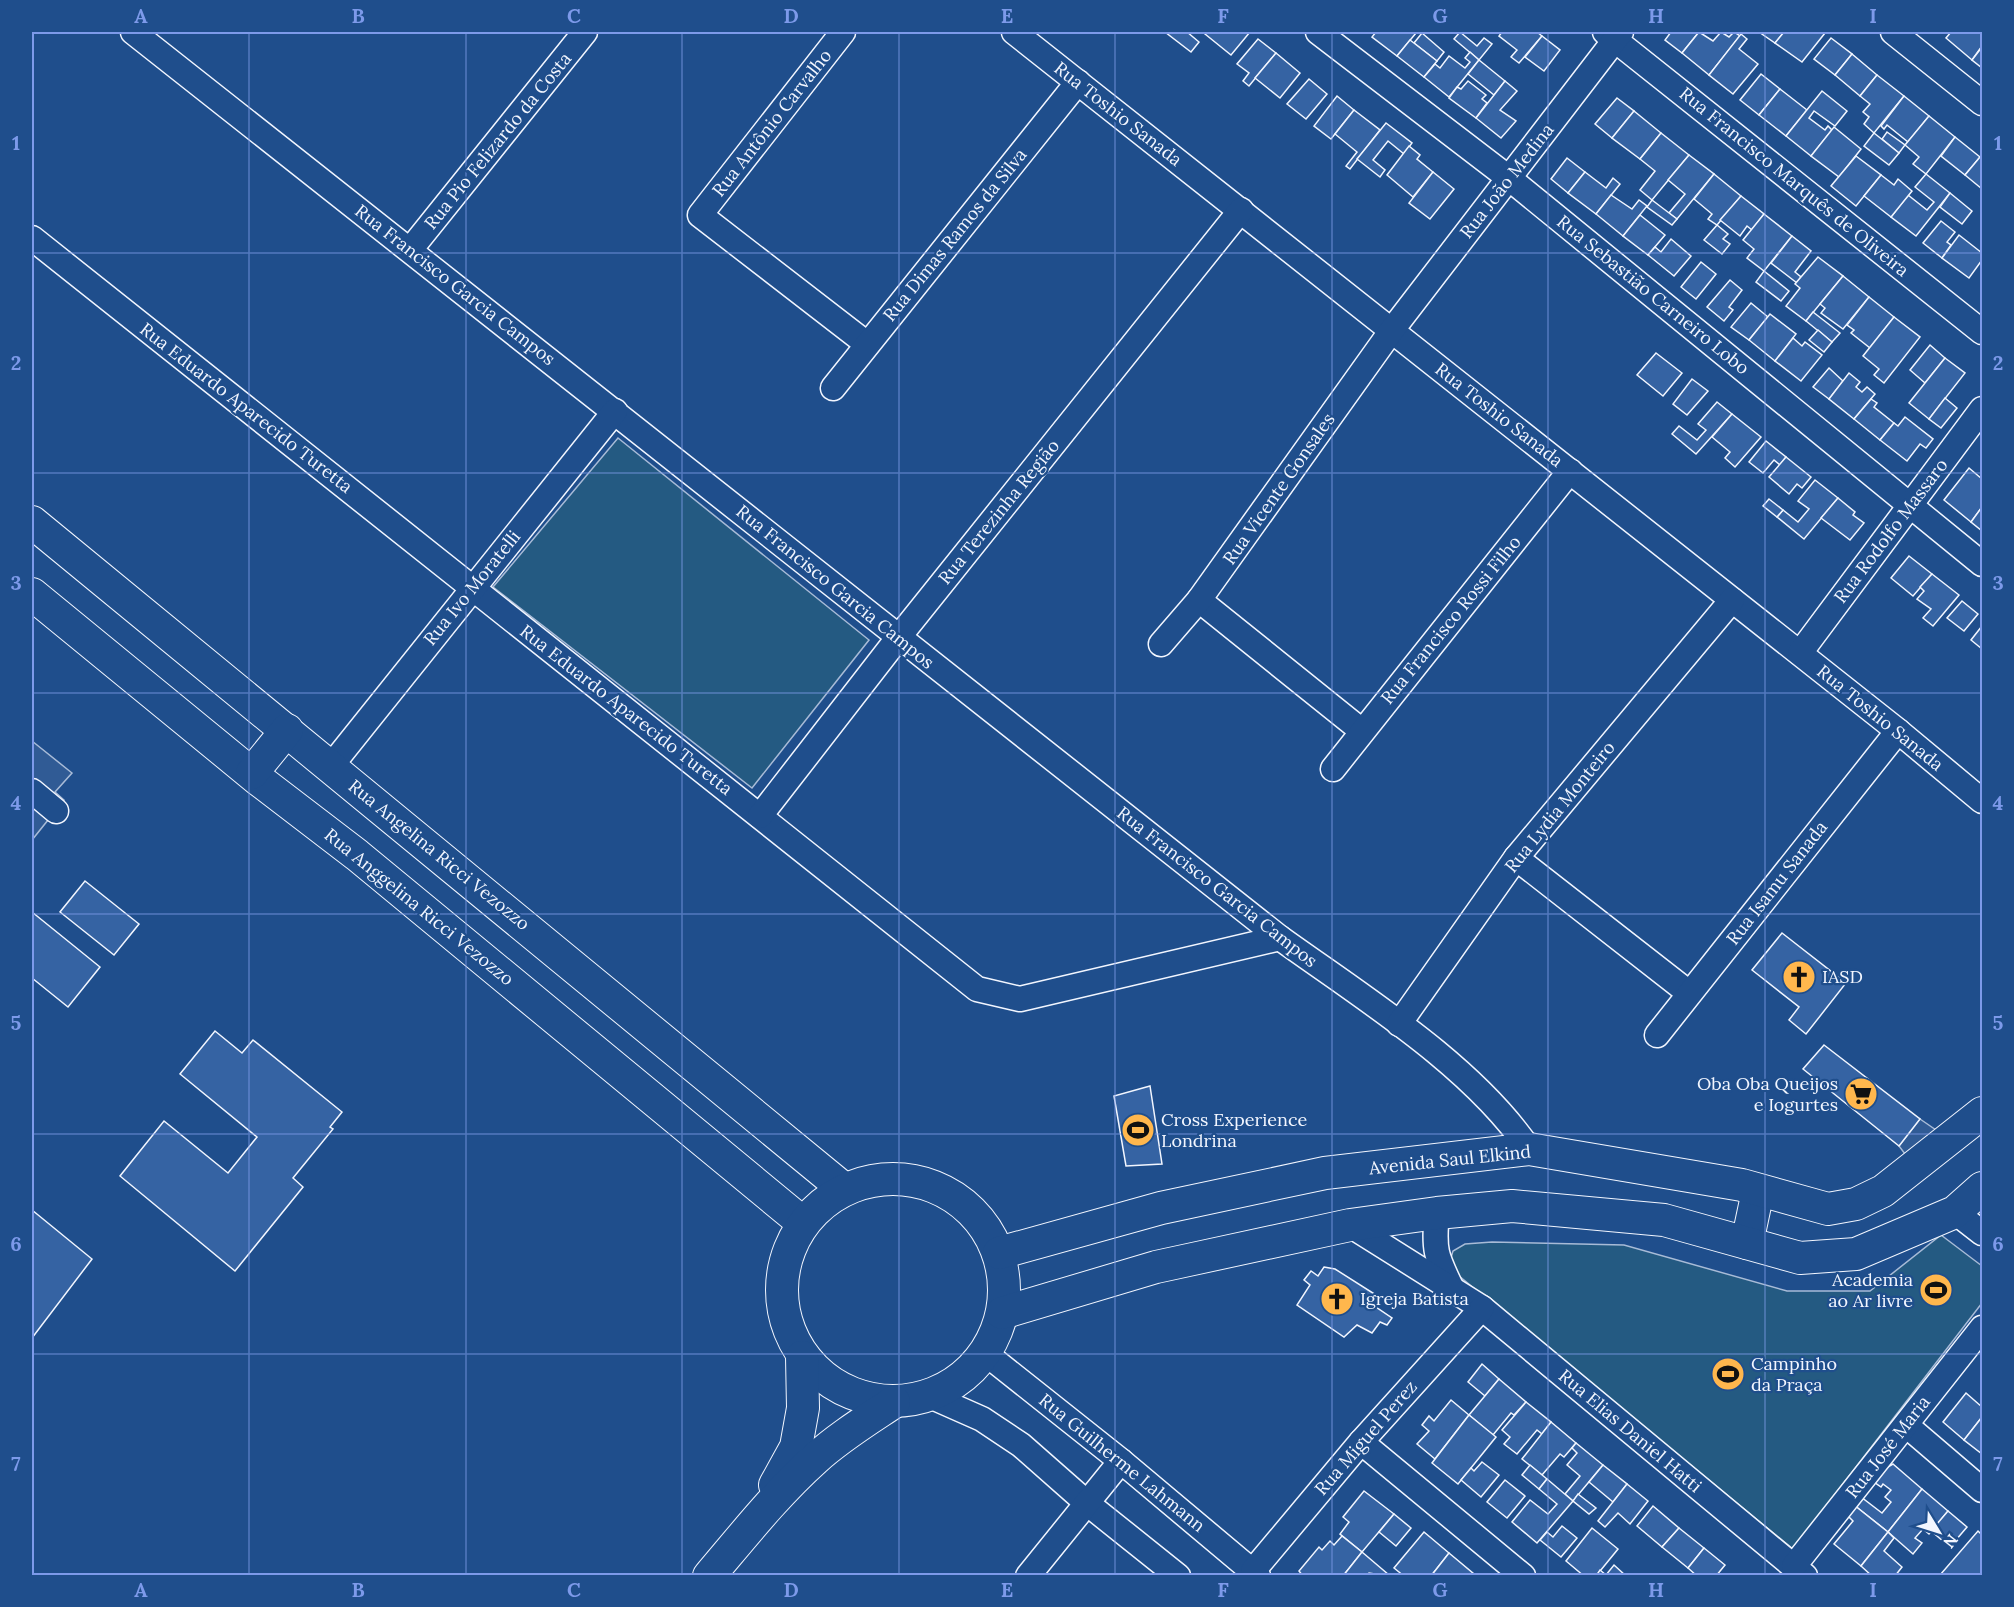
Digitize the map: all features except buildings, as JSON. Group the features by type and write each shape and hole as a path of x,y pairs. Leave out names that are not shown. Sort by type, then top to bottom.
{"main road":[{"name":"Rua Angelina Ricci Vezozzo","path":"32,522 844,1189"},
{"name":"Rua Anggelina Ricci Vezozzo","path":"32,594 252,773 357,855 803,1223"},
{"path":"252,773 287,730"},
{"name":"Avenida Saul Elkind","path":"999,1254 1161,1208 1325,1173 1529,1149 1641,1166 1758,1191 1828,1209 1856,1204 1883,1191 1983,1113"},
{"path":"874,1179 906,1179 936,1186 963,1203 978,1218 999,1254 1004,1273 1002,1313 996,1334 985,1353 961,1379 930,1396 894,1402 859,1398 827,1382 802,1357 786,1325 780,1290 787,1254 803,1223 822,1204 844,1189 874,1179"},
{"path":"1002,1313 1156,1267 1350,1225 1512,1206 1664,1220 1800,1257 1856,1254 1955,1212 1983,1188"},
{"path":"1747,1243 1758,1191"},
{"path":"759,1516 796,1447 803,1408 802,1357"},
{"path":"709,1575 759,1516 815,1459 857,1426 894,1402"}],"street":[{"name":"Rua Francisco Garcia Campos","path":"133,32 1280,938 1399,1024 1493,1102 1529,1149"},
{"name":"Rua Pio Felizardo da Costa","path":"410,250 585,32"},
{"name":"Rua Antônio Carvalho","path":"843,32 700,215 867,344"},
{"name":"Rua Toshio Sanada","path":"1014,32 1800,653 1983,801"},
{"name":"Rua Sebastião Carneiro Lobo","path":"1318,32 1510,179 1983,564"},
{"path":"1893,32 1983,103"},
{"name":"Rua João Medina","path":"1392,330 1510,179 1614,34"},
{"name":"Rua Francisco Marquês de Oliveira","path":"1614,34 1983,332"},
{"name":"Rua Dimas Ramos da Silva","path":"833,388 1078,82"},
{"name":"Rua Terezinha Região","path":"760,816 898,638 1240,210"},
{"name":"Rua Eduardo Aparecido Turetta","path":"32,238 977,989 997,996 1020,999 1280,938"},
{"name":"Rua Vicente Gonsales","path":"1161,644 1199,600 1392,330"},
{"name":"Rua Rodolfo Massaro","path":"1800,653 1983,409"},
{"name":"Rua Ivo Moratelli","path":"331,766 615,411"},
{"name":"Rua Francisco Rossi Filho","path":"1333,769 1570,471"},
{"path":"1199,600 1362,731"},
{"name":"Rua Lydia Monteiro","path":"1399,1024 1516,858 1732,600"},
{"name":"Rua Isamu Sanada","path":"1657,1035 1898,731"},
{"path":"32,791 56,811"},
{"path":"1516,858 1689,993"},
{"path":"1955,1212 1983,1233"},
{"path":"1437,1213 1434,1241 1436,1254 1452,1289"},
{"name":"Rua Elias Daniel Hatti","path":"1350,1225 1482,1308 1799,1571"},
{"name":"Rua Miguel Perez","path":"1256,1573 1361,1442 1482,1308"},
{"name":"Rua José Maria","path":"1799,1571 1906,1425 1983,1328"},
{"name":"Rua Guilherme Lahmann","path":"985,1353 1121,1461 1256,1573"},
{"path":"930,1396 982,1419 1021,1445 1088,1504 1178,1575"},
{"path":"1906,1425 1983,1490"},
{"path":"1361,1442 1523,1575"},
{"path":"1028,1575 1121,1461"}],"shaded area":[{"path":"618,438 869,640 752,788 493,587"},
{"path":"32,741 72,773 55,792 64,800 32,840"},
{"path":"1920,1119 1936,1130 1905,1154 1899,1146"},
{"path":"1941,1235 1982,1266 1982,1303 1793,1549 1448,1267 1453,1251 1465,1244 1492,1242 1624,1245 1787,1291 1870,1291"}],"place":[{"name":"IASD","path":"1799,977"},
{"name":"Oba Oba Queijos e Iogurtes","path":"1861,1094"},
{"name":"Cross Experience Londrina","path":"1138,1130"},
{"name":"Academia ao Ar livre","path":"1936,1290"},
{"name":"Igreja Batista","path":"1337,1299"},
{"name":"Campinho da Praça","path":"1728,1374"}]}
